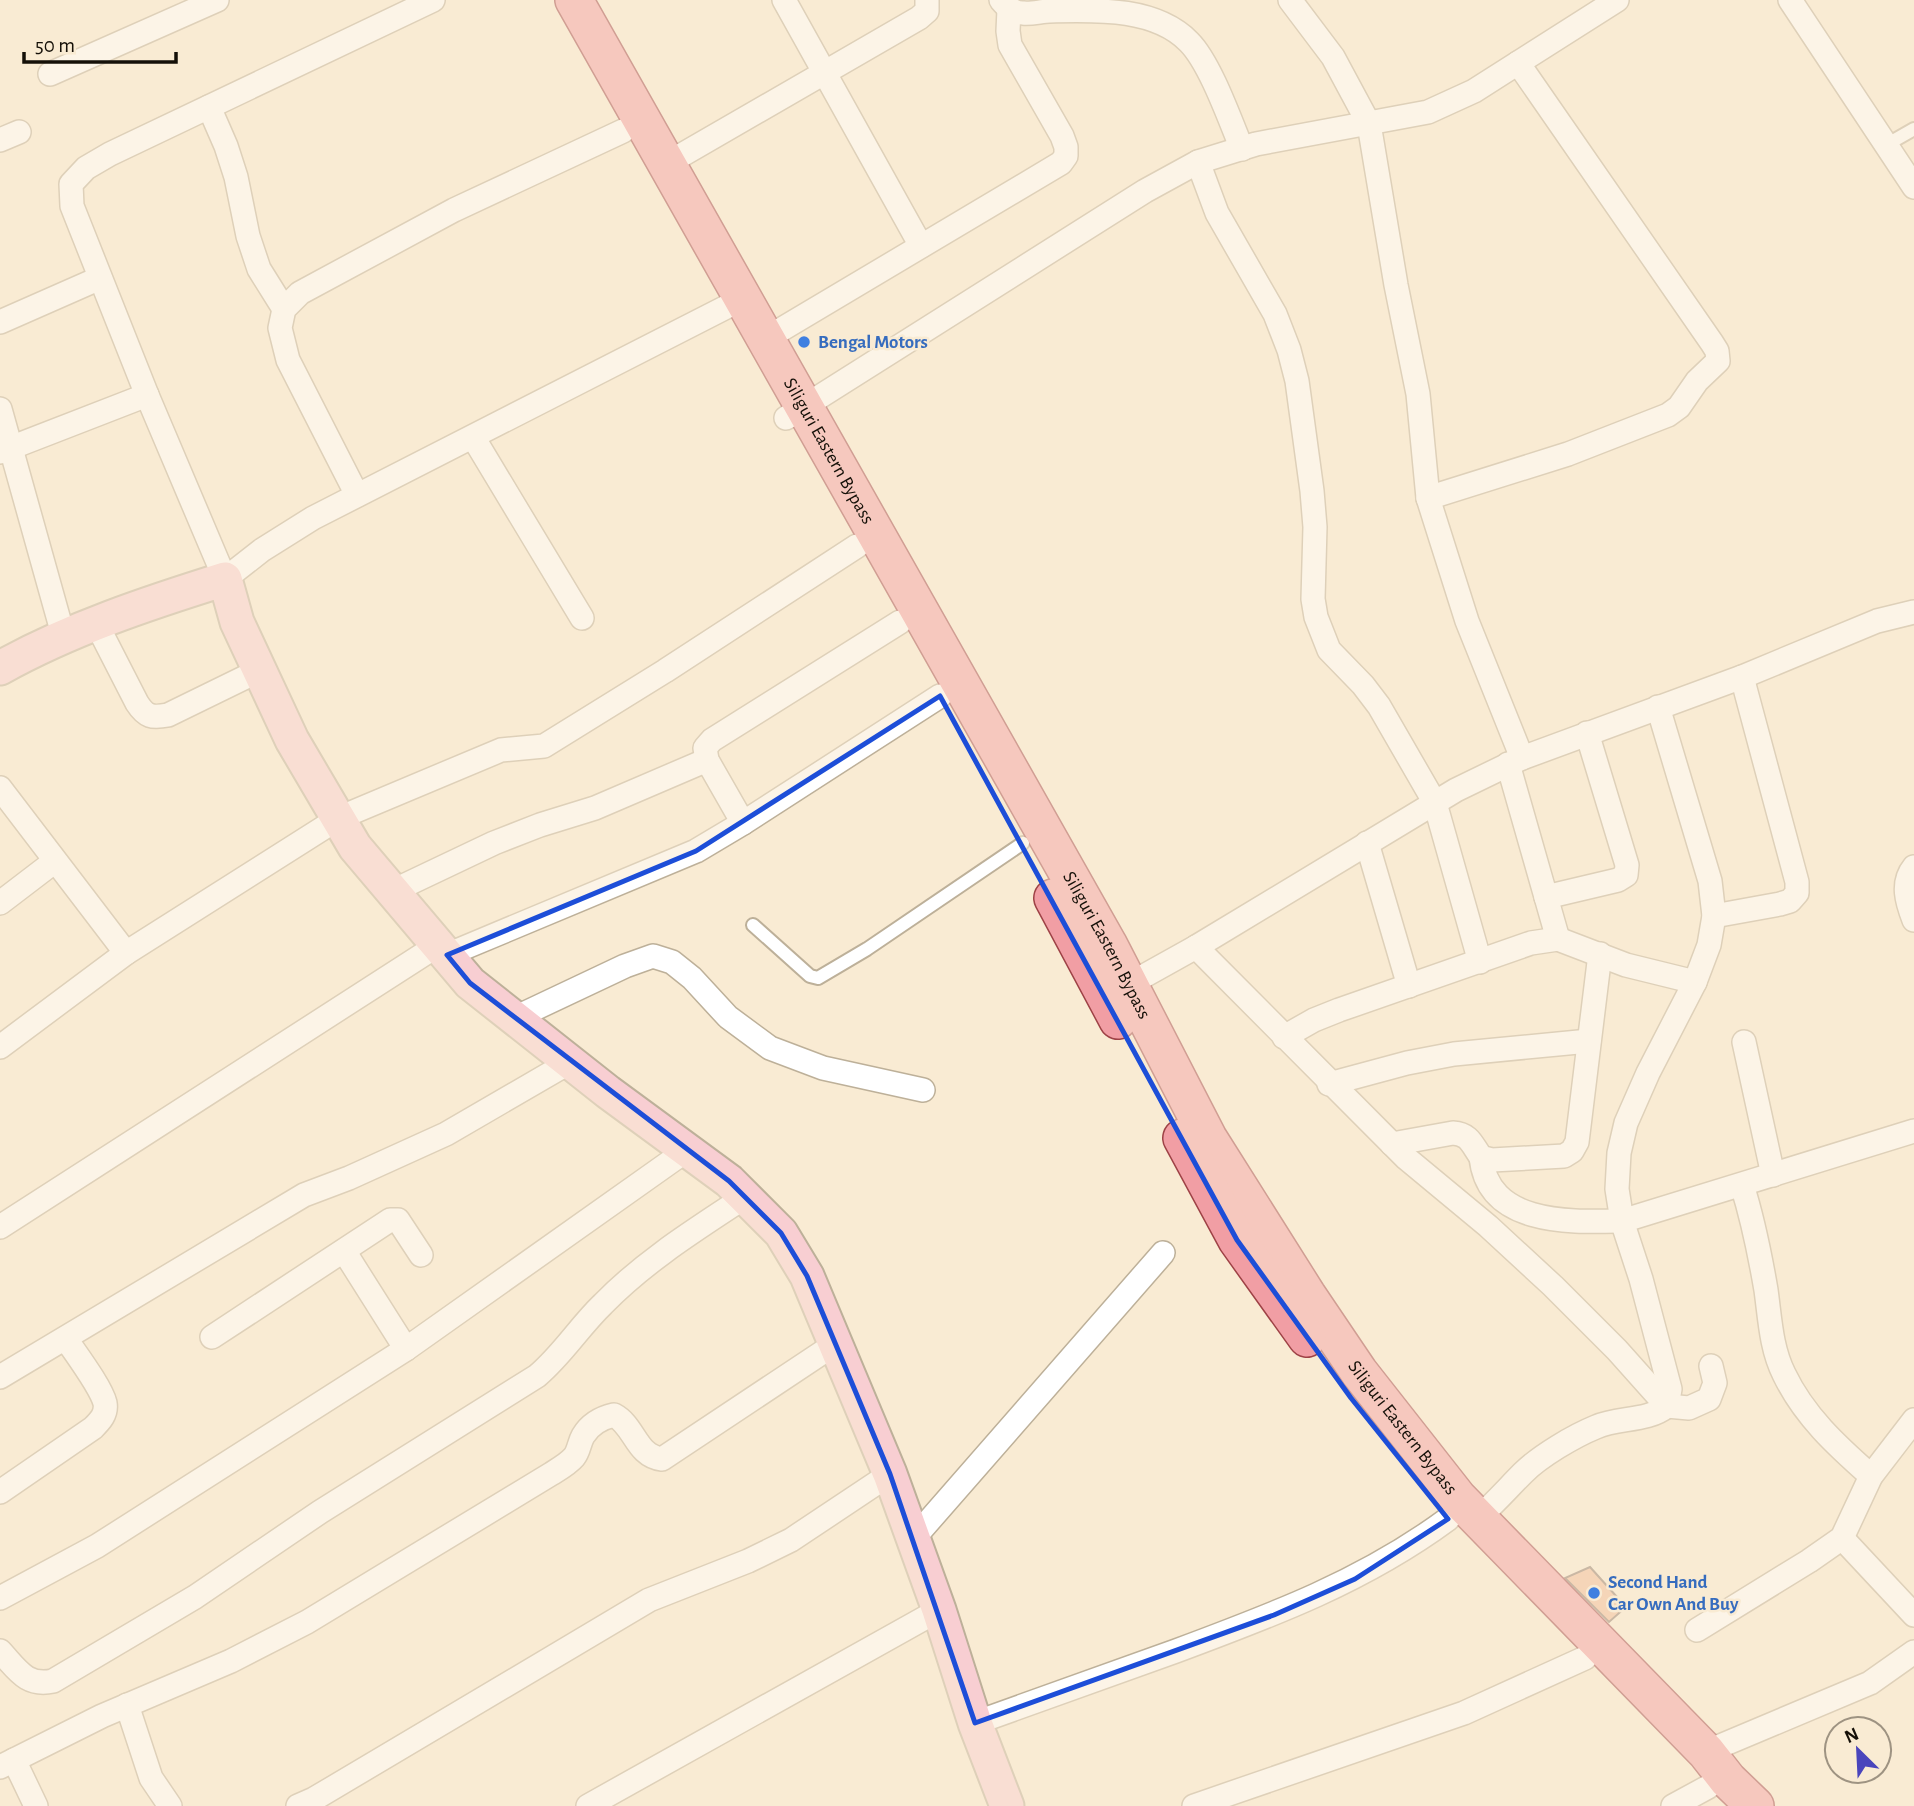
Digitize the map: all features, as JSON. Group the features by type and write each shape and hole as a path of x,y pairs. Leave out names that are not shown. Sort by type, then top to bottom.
{"main road":[{"name":"Siliguri Eastern Bypass","path":"548,0 623,131 734,304 1108,944 1116,991"},
{"name":"Siliguri Eastern Bypass","path":"575,0 668,163 734,304 766,338 796,412 857,545 940,695 1023,843 1116,991 1250,1233 1351,1398 1713,1781"},
{"name":"Siliguri Eastern Bypass","path":"1463,1519 1485,1552 1584,1658 1713,1781 1728,1780 1755,1806"}],"street":[{"path":"50,74 217,0"},
{"path":"433,0 110,154 86,168 71,184 72,206 225,579 237,621 292,740 355,847 470,983 729,1181 781,1233 807,1276 890,1474 939,1609 975,1723 1007,1806"},
{"path":"784,0 921,246"},
{"path":"1290,0 1333,57 1369,124 1396,285 1418,394 1428,498 1515,761 1558,939"},
{"path":"1249,146 1428,112 1474,91 1617,0"},
{"path":"1790,0 1914,187"},
{"path":"668,163 826,73 934,4"},
{"path":"1005,5 1022,13 1080,10 1133,14 1163,23 1190,42 1249,146"},
{"path":"766,338 1061,163 1066,156 1062,136 1010,45 1005,5"},
{"path":"1428,498 1568,454 1668,415 1679,407 1697,381 1718,361 1712,342 1518,63"},
{"path":"209,107 236,177 248,236 259,269 284,309"},
{"path":"357,495 288,360 279,328 284,309 300,293 454,210 623,131"},
{"path":"796,412 1145,191 1198,162 1249,146 1310,134"},
{"path":"1198,162 1217,213 1275,314 1289,350 1297,381 1312,491 1316,617 1329,650 1379,706 1435,803 1480,961"},
{"path":"0,322 100,278"},
{"path":"0,668 96,622 225,579 262,550 357,495 734,304"},
{"path":"6,450 148,395"},
{"path":"0,409 6,450 64,638"},
{"path":"473,437 582,618"},
{"path":"0,1047 126,953 339,818 501,750 544,746 665,671 857,545"},
{"path":"1116,991 1196,947 1435,803 1515,761 1742,677 1784,657 1877,621 1914,612"},
{"path":"96,622 137,703 144,713 152,718 168,715 260,670"},
{"path":"743,823 706,760 705,748 712,740 900,622"},
{"path":"1714,916 1780,904 1790,901 1797,893 1797,882 1742,677"},
{"path":"0,1227 443,950 684,856 743,823 940,695"},
{"path":"975,1723 1274,1615 1355,1579 1506,1493 1524,1472 1582,1433 1598,1426 1657,1414 1667,1406 1670,1389 1665,1367 1642,1279 1622,1221 1617,1189 1619,1153 1626,1123 1648,1073 1695,982 1709,945 1714,916 1710,881 1658,707"},
{"path":"1546,897 1618,880 1626,875 1627,865 1587,733"},
{"path":"393,891 494,843 596,808 706,760"},
{"path":"0,788 126,953"},
{"path":"1367,843 1409,986"},
{"path":"0,902 55,861"},
{"path":"1914,867 1908,875 1906,887 1914,920"},
{"path":"1284,1037 1314,1020 1409,986 1531,943 1558,939 1626,965 1695,982"},
{"path":"1196,947 1329,1084 1392,1144 1553,1286 1617,1350 1667,1406 1689,1408 1709,1399 1715,1383 1711,1366"},
{"path":"1481,1157 1492,1160 1564,1156 1572,1151 1577,1142 1600,954"},
{"path":"515,1018 625,966 653,956 672,962 692,978 728,1017 769,1048 823,1068 923,1090"},
{"path":"1329,1084 1407,1063 1454,1054 1589,1041"},
{"path":"1744,1042 1773,1175"},
{"path":"0,1377 304,1195 349,1178 446,1134 570,1062"},
{"path":"1392,1144 1453,1133 1463,1134 1471,1140 1481,1157 1486,1180 1502,1199 1535,1217 1572,1222 1622,1221 1914,1131"},
{"path":"0,1598 97,1546 406,1349 687,1150"},
{"path":"1742,1185 1752,1219 1772,1338 1783,1373 1805,1409 1832,1441 1863,1493"},
{"path":"0,1651 26,1678 40,1684 53,1681 195,1597 320,1512 537,1376 558,1358 602,1305 639,1271 679,1240 745,1197"},
{"path":"212,1337 394,1219 401,1223 421,1255"},
{"path":"344,1251 406,1349"},
{"path":"914,1538 1163,1253"},
{"path":"0,1492 102,1419 105,1406 100,1394 66,1339"},
{"path":"36,1806 7,1764 127,1705 231,1661 307,1622 551,1474 573,1458 582,1437 602,1418 614,1415 623,1419 645,1452 653,1458 662,1459 835,1344"},
{"path":"1698,1630 1842,1538 1863,1493 1914,1420"},
{"path":"298,1806 649,1601 748,1561 791,1540 890,1474"},
{"path":"1842,1538 1914,1615"},
{"path":"588,1806 939,1609"},
{"path":"1673,1806 1870,1683 1914,1652"},
{"path":"1194,1806 1464,1713 1584,1658"},
{"path":"127,1705 151,1778 170,1806"}],"lane":[{"path":"1886,145 1914,129"},
{"path":"753,925 810,976 818,978 1023,843"}],"highlighted area":[{"path":"940,696 1237,1240 1351,1398 1448,1519 1355,1579 1274,1615 975,1723 890,1474 807,1276 781,1233 729,1181 470,983 447,955 696,851"}],"building":[{"name":"Second Hand Car Own And Buy","path":"1590,1567 1626,1607 1609,1622 1565,1578"}],"place":[{"name":"Bengal Motors","path":"804,342"},
{"name":"Second Hand Car Own And Buy","path":"1594,1593"}]}
